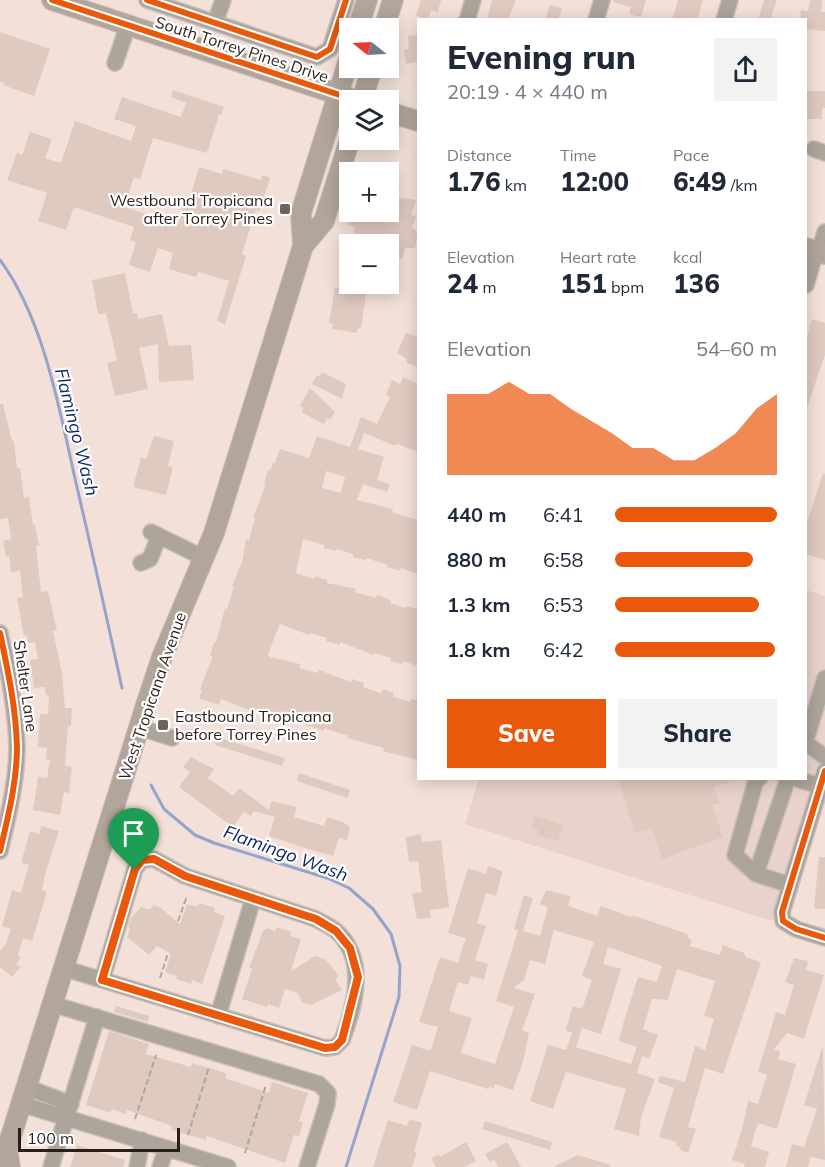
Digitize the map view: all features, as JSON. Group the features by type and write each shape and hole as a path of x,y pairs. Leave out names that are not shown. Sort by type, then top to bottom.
{"main road":[{"name":"South Torrey Pines Drive","path":"52,0 339,96"},
{"path":"361,18 367,0"},
{"path":"387,18 393,0"},
{"path":"399,115 417,121"},
{"name":"West Tropicana Avenue","path":"6,1158 23,1096 138,728 162,657 204,558 303,246 301,213 339,116"},
{"name":"West Tropicana Avenue","path":"303,246 324,221 347,150"}],"street":[{"path":"147,0 317,57 330,49 346,0"},
{"path":"215,23 223,0"},
{"path":"468,18 473,0"},
{"path":"597,18 602,0"},
{"path":"725,18 730,0"},
{"path":"115,63 128,26"},
{"path":"808,290 816,251 825,232"},
{"path":"141,563 150,559 155,534 204,558"},
{"name":"Shelter Lane","path":"0,633 15,714 17,748 9,813 0,851"},
{"path":"807,738 825,678"},
{"path":"138,728 172,738"},
{"path":"807,742 825,757"},
{"path":"807,778 823,778 782,912 783,921 825,938"},
{"path":"756,780 735,855 756,874 790,885"},
{"path":"756,874 790,780"},
{"path":"63,968 218,1016 325,1048 335,1047 342,1040 347,1029 358,977 350,948 336,931 316,919 185,876 154,859 142,860 134,870 102,980"},
{"path":"218,1016 254,899"},
{"path":"52,1004 319,1084 327,1093 327,1104 307,1167"},
{"path":"51,1167 97,1017"},
{"path":"23,1096 69,1111 142,1140 228,1167"},
{"path":"137,1167 142,1140"},
{"path":"160,1167 166,1148"}],"path":[{"path":"178,921 187,896"},
{"path":"160,978 168,953"},
{"path":"135,1119 156,1055"},
{"path":"188,1136 209,1067"},
{"path":"245,1153 266,1085"}],"shaded area":[{"path":"807,590 825,596 825,771 783,921 769,920 465,824 479,780 807,780"}],"building":[{"path":"421,0 441,0 438,12 431,10 429,18 416,16"},
{"path":"492,0 516,0 509,18 488,18"},
{"path":"614,0 646,0 641,17 629,14 631,7 613,2"},
{"path":"678,0 703,0 698,18 673,18"},
{"path":"764,0 777,0 771,18 759,18"},
{"path":"810,0 822,0 821,12 825,12 825,31 807,29 807,18 800,18 801,10 808,11"},
{"path":"550,5 562,8 559,18 546,18"},
{"path":"0,32 50,49 34,96 0,82"},
{"path":"417,35 417,62 406,64 404,50 409,49 408,36"},
{"path":"173,90 224,107 219,115 207,153 153,138 140,179 134,177 124,207 178,224 185,200 189,201 199,167 222,174 223,169 261,180 262,175 270,178 259,212 256,210 250,228 242,254 246,256 225,324 217,321 229,281 198,272 196,277 169,269 173,253 158,248 150,272 129,265 136,242 130,240 134,227 74,207 66,230 38,221 47,193 7,180 17,153 22,155 30,132 52,139 45,158 61,163 75,121 131,141 136,126 114,119 122,97 181,117 186,103 171,97"},
{"path":"807,91 825,91 825,108 822,108 822,119 807,119"},
{"path":"399,198 416,200 411,215 416,216 412,227 417,232 415,248 405,248 402,259 399,258 399,234 353,234 355,229 348,224 349,222 399,222"},
{"path":"125,273 133,314 137,313 138,319 162,314 169,346 191,345 194,380 159,382 158,344 139,348 148,389 115,396 107,363 117,360 106,313 98,314 92,280"},
{"path":"335,288 339,288 339,294 366,294 361,329 358,328 357,333 332,329 333,324 329,323"},
{"path":"812,319 825,323 825,355 807,407 807,336"},
{"path":"406,333 417,337 417,367 406,362 407,359 397,353"},
{"path":"322,372 346,384 342,399 312,384 317,375 320,376"},
{"path":"403,377 417,384 417,452 398,444 395,446 364,433 358,449 384,457 377,480 390,484 387,492 363,484 357,500 393,509 392,512 417,520 417,574 401,568 400,571 366,558 365,560 353,557 353,554 324,548 324,545 303,539 296,573 314,579 315,576 327,580 327,583 356,589 355,592 376,598 377,595 391,600 390,603 417,609 417,666 403,661 402,664 390,661 391,658 375,653 374,655 340,642 340,645 326,641 327,638 310,633 309,635 280,624 268,654 270,657 300,664 299,668 318,673 319,670 351,682 352,679 364,683 363,687 381,693 383,689 394,693 393,697 410,702 411,699 417,701 417,760 383,751 384,748 347,738 348,736 324,728 324,731 253,709 252,711 221,699 219,705 199,698 202,690 200,689 213,656 210,655 214,642 216,643 225,608 227,609 234,587 232,586 242,562 246,539 249,540 255,518 253,518 266,484 264,483 268,470 270,471 275,463 280,449 309,458 317,436 350,447 361,417 377,424 390,397 386,394 392,380 400,384","holes":["326,471 345,477 341,493 322,488"]},
{"path":"310,388 335,412 330,420 327,418 324,424 301,412 304,408 300,406"},
{"path":"0,404 3,404 12,441 14,441 24,498 29,497 33,525 35,525 39,545 36,546 41,592 48,591 57,631 53,631 62,673 65,708 72,708 71,726 68,726 65,766 72,767 69,793 64,792 60,815 33,810 38,777 47,778 50,760 46,760 47,748 38,747 40,714 48,714 49,695 46,695 45,687 34,688 30,660 38,659 35,642 28,643 27,635 24,636 17,598 23,597 20,571 11,572 9,556 6,557 3,541 11,539 8,518 0,519"},
{"path":"154,436 174,441 168,466 173,467 166,495 133,487 141,457 146,459"},
{"path":"823,473 825,474 825,560 807,554 808,520"},
{"path":"217,737 285,758 282,766 215,745"},
{"path":"191,757 214,769 208,778 233,796 239,788 269,810 272,801 297,807 294,817 324,826 327,817 343,822 350,827 347,840 339,838 333,856 308,849 269,836 275,817 254,811 251,816 244,812 233,827 179,787 190,772 183,767"},
{"path":"299,773 350,790 347,798 297,781"},
{"path":"619,780 734,780 714,787 719,803 712,805 723,837 662,859 652,828 635,833"},
{"path":"534,816 563,825 558,841 537,835 538,830 531,828"},
{"path":"41,826 59,831 46,871 42,890 47,892 32,941 23,938 18,955 21,958 16,964 21,967 12,977 0,967 0,951 6,944 11,929 2,926 12,890 21,893 29,865 21,863 30,831 39,834"},
{"path":"421,834 422,842 441,840 449,907 430,910 431,918 417,919 412,893 422,892 418,861 409,862 406,837"},
{"path":"819,857 825,857 825,909 815,909 814,906"},
{"path":"488,866 502,871 496,896 486,893 477,923 486,926 475,960 488,964 484,980 471,976 468,985 458,982 449,1011 472,1018 461,1053 495,1064 514,1007 496,1001 518,930 514,929 524,895 533,898 523,931 540,936 548,907 540,904 546,890 571,896 568,906 597,916 601,906 688,934 687,937 692,940 690,946 720,955 723,945 761,962 723,1074 705,1068 688,1127 696,1129 688,1153 676,1146 677,1142 659,1137 674,1088 658,1082 660,1076 685,1082 695,1046 705,1050 714,1019 704,1015 715,981 677,969 668,1000 652,999 643,1029 658,1035 650,1056 648,1058 642,1056 637,1073 655,1079 641,1117 639,1136 614,1129 626,1089 566,1072 553,1109 530,1101 548,1045 566,1050 572,1033 566,1028 573,1006 582,1009 592,980 582,976 594,942 554,930 545,964 530,960 524,980 514,988 535,994 522,1030 529,1033 524,1058 513,1090 495,1084 494,1088 489,1087 488,1089 430,1071 417,1110 393,1102 412,1045 430,1051 432,1047 438,1027 419,1022 440,957 458,963 466,938 448,933 468,868 486,874","holes":["608,947 662,966 657,982 638,977 623,1024 619,1041 637,1047 631,1064 576,1047 582,1028 601,1034 621,969 603,964"]},
{"path":"199,903 215,908 214,912 225,916 202,984 192,980 191,984 165,972 171,954 157,946 149,955 127,937 130,928 128,926 131,918 141,907 150,910 154,905 180,924 187,904 198,907"},
{"path":"276,927 291,932 290,936 301,939 291,971 315,956 326,960 338,975 336,981 342,990 311,1005 303,1003 298,993 285,989 279,1008 268,1004 267,1007 242,999 252,969 249,968 263,931 267,928 275,931"},
{"path":"794,958 808,961 806,970 824,975 804,1039 787,1033 774,1049 780,1051 778,1059 796,1064 777,1129 758,1123 754,1135 751,1146 769,1152 765,1167 744,1167 745,1164 732,1160 748,1101 758,1104 767,1075 758,1071 776,1012 785,1015 794,985 785,982"},
{"path":"116,1006 149,1016 148,1022 114,1012"},
{"path":"109,1031 149,1044 146,1054 191,1067 192,1063 217,1070 227,1074 225,1078 269,1093 272,1082 308,1093 299,1121 303,1122 299,1136 294,1135 285,1163 207,1136 206,1140 171,1130 172,1126 127,1110 126,1114 112,1109 111,1113 86,1105"},
{"path":"823,1045 825,1160 810,1157 808,1167 786,1167 792,1144 804,1147 817,1109 804,1105"},
{"path":"409,1119 422,1123 412,1167 373,1167 388,1120 407,1126"},
{"path":"485,1121 552,1142 550,1150 482,1129"},
{"path":"466,1142 476,1161 464,1167 436,1167 431,1158 439,1154 440,1157"},
{"path":"507,1142 521,1167 498,1167 494,1160 490,1162 485,1154"},
{"path":"77,1145 125,1160 123,1167 70,1167"},
{"path":"578,1155 611,1165 610,1167 553,1167"}],"waterway":[{"name":"Flamingo Wash","path":"0,260 28,310 57,397 122,688"},
{"name":"Flamingo Wash","path":"151,785 164,809 195,835 327,878 349,888 373,909 391,934 400,966 399,997 346,1167"}],"cycle path":[{"path":"52,0 339,95"},
{"path":"147,0 317,57 330,49 346,0"},
{"path":"0,633 9,675 17,747 14,786 0,851"},
{"path":"825,771 782,912 783,921 796,929 825,938"}],"place":[{"name":"Westbound Tropicana after Torrey Pines","path":"285,209"},
{"name":"Eastbound Tropicana before Torrey Pines","path":"163,725"}],"route":[{"path":"154,859 185,876 316,919 336,931 350,948 358,977 347,1029 342,1040 335,1047 325,1048 102,980 134,870 142,860 154,859"}]}
